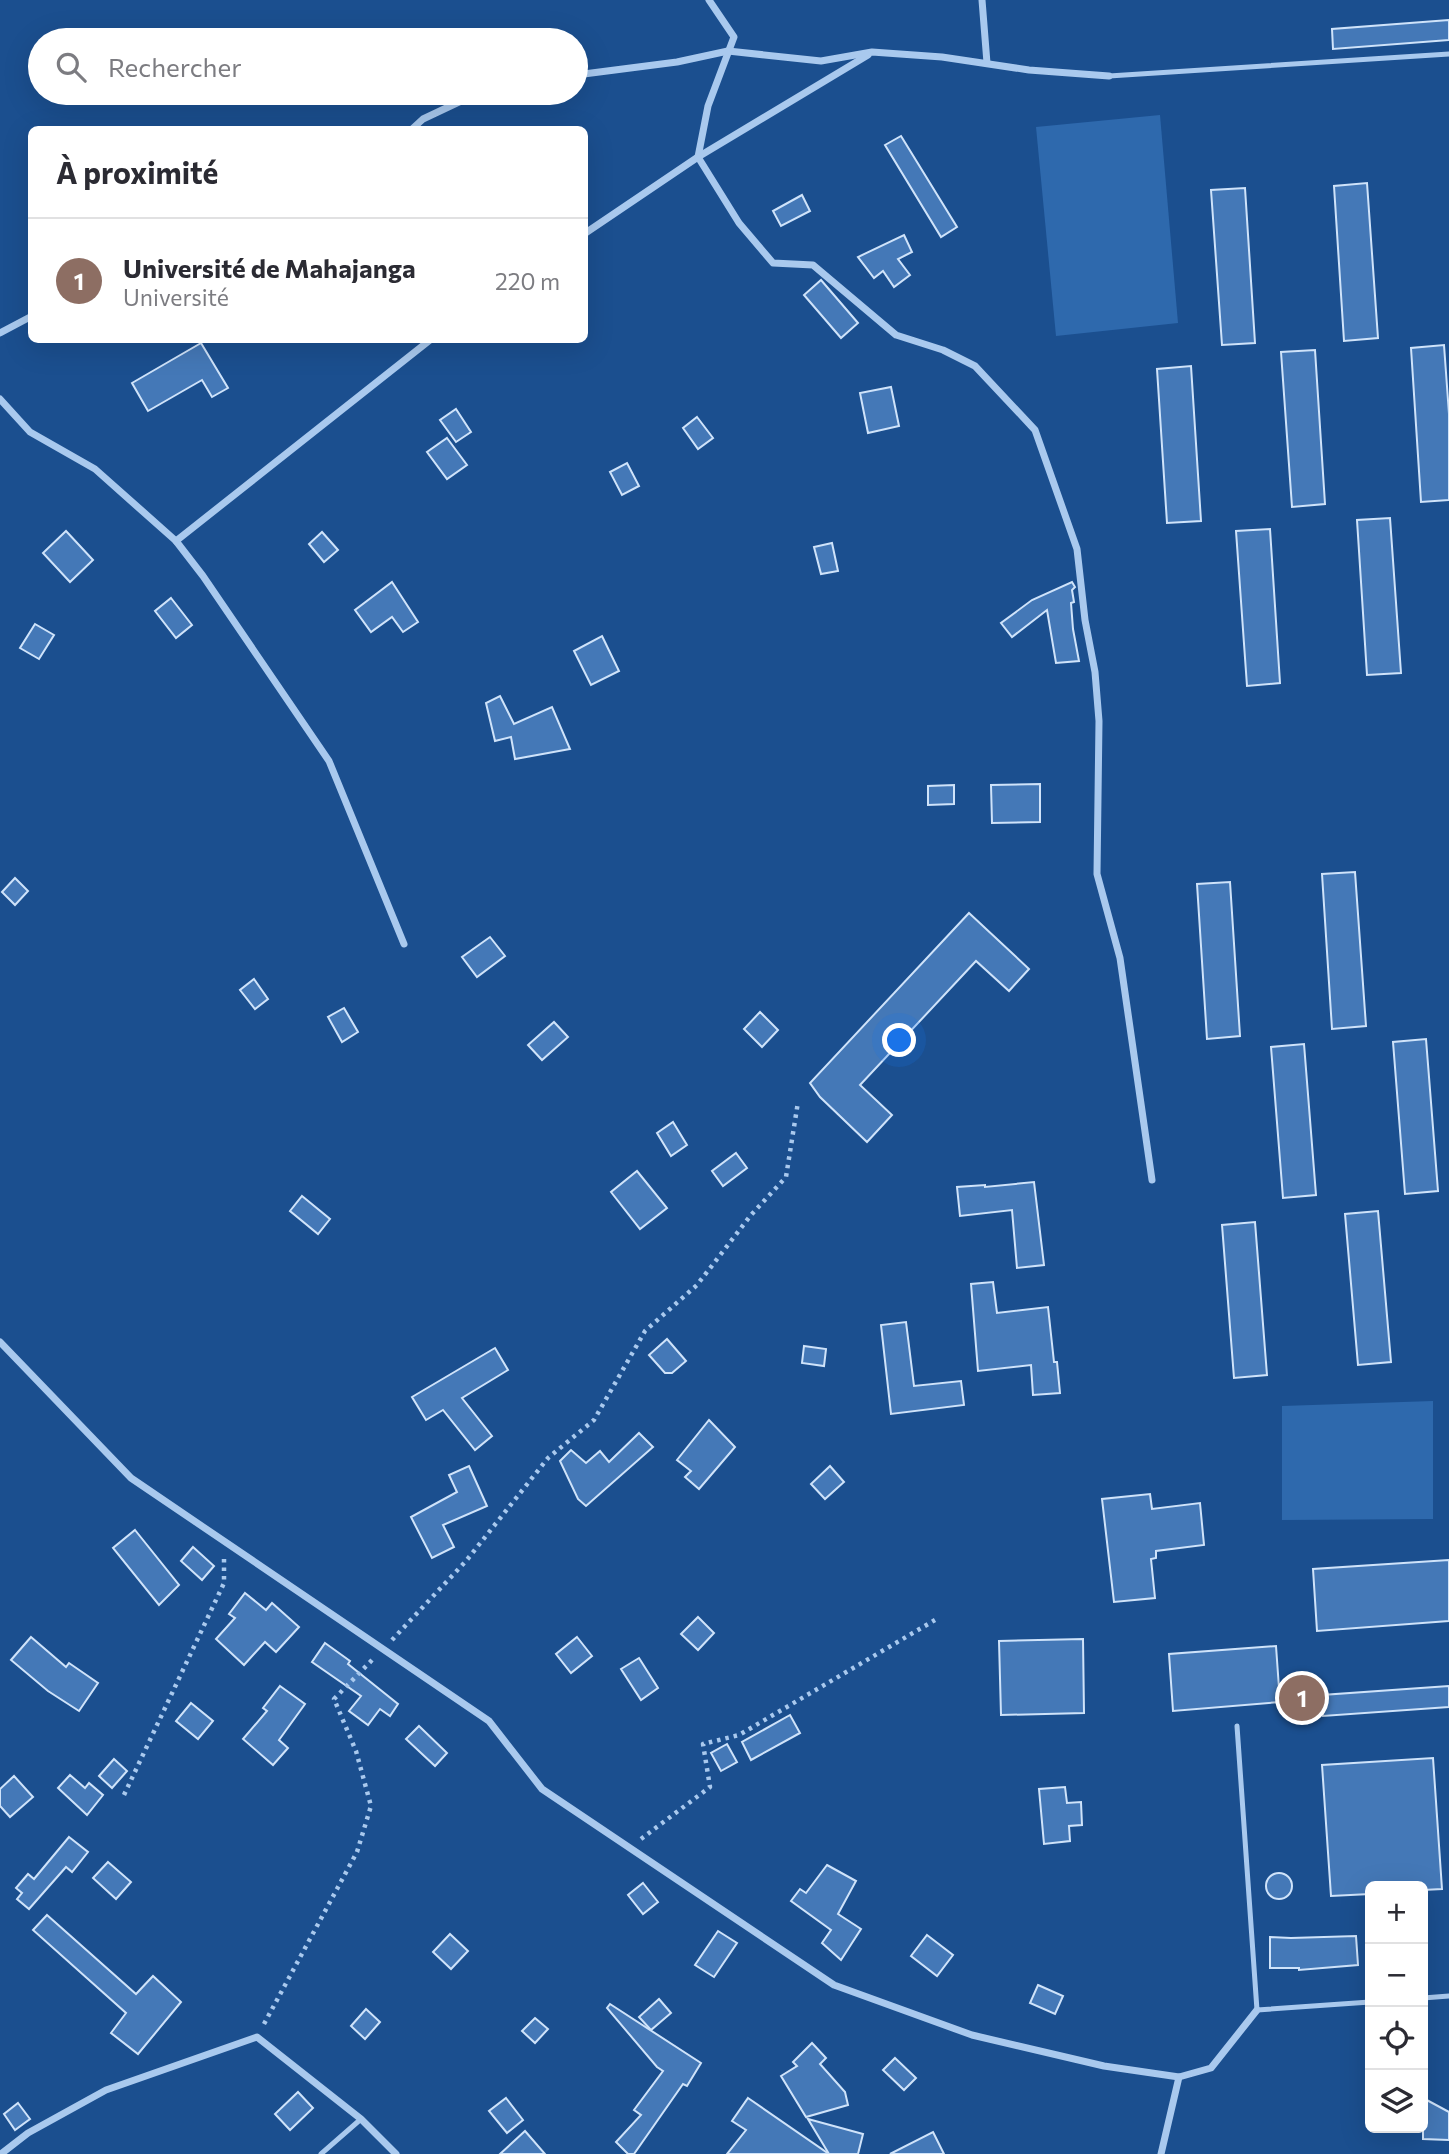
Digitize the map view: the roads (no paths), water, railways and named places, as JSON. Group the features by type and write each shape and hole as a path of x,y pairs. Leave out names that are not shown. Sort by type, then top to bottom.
{"street":[{"path":"709,0 734,37 708,106 698,157 739,223 773,263 813,265 896,335 943,350 975,366 1035,430 1077,549 1085,620 1095,672 1099,721 1097,874 1120,958 1152,1180"},
{"path":"982,0 987,63"},
{"path":"588,73 677,62 728,51 821,61 872,52 942,57 1029,71 1109,76"},
{"path":"588,231 698,157 872,52"},
{"path":"415,126 423,119 453,105"},
{"path":"0,333 28,318"},
{"path":"176,541 426,343"},
{"path":"0,399 30,432 95,469 176,541 203,576 329,761 404,944"},
{"path":"0,1342 131,1478 489,1721 542,1789 834,1985 972,2035 1104,2066 1179,2077 1211,2068 1257,2010"},
{"path":"1,2154 28,2133 106,2090 257,2038 361,2119 396,2154"},
{"path":"1161,2154 1179,2077"}],"lane":[{"path":"1109,76 1449,54"},
{"path":"1237,1726 1257,2010 1365,2002"},
{"path":"1428,1998 1449,1996"},
{"path":"321,2154 361,2119"}],"place":[{"name":"Université de Mahajanga","path":"1302,1698"}]}
